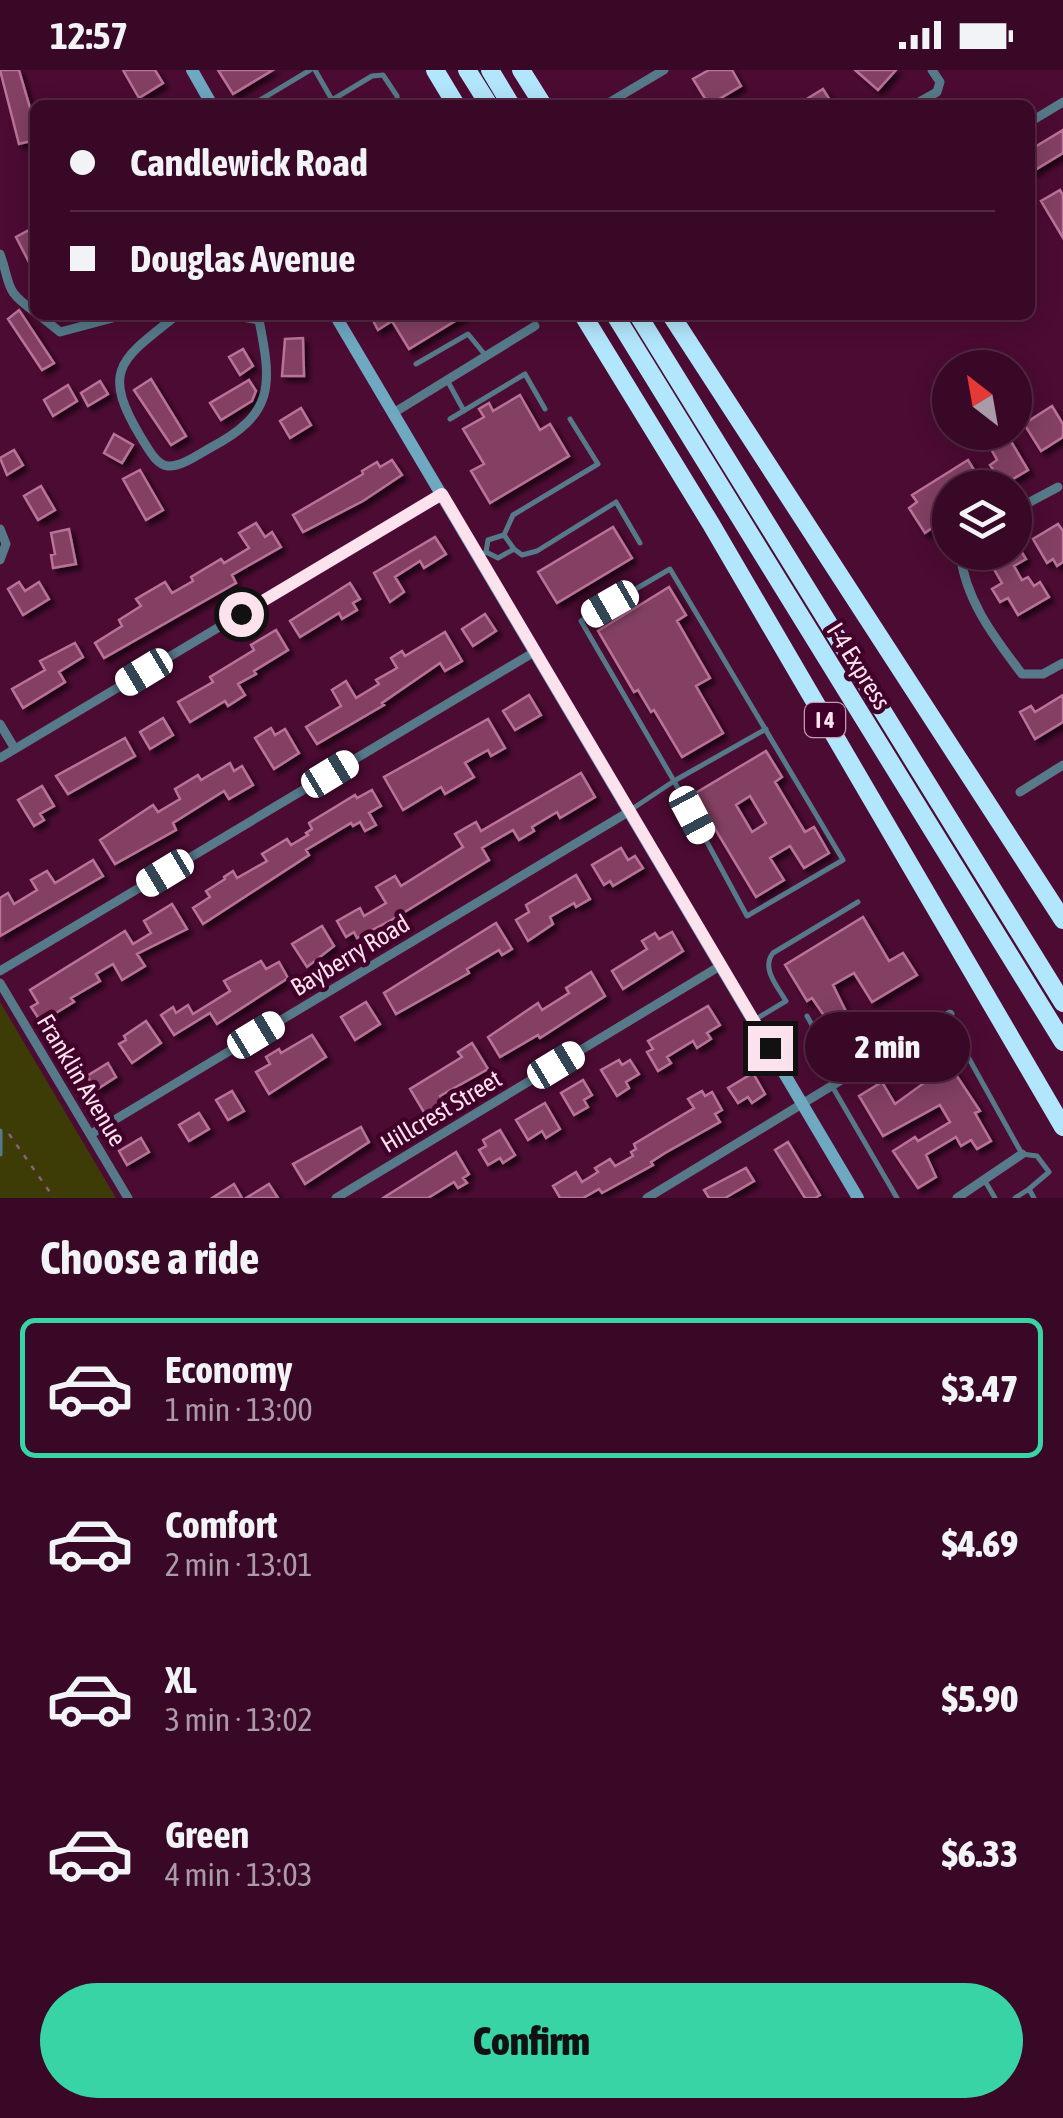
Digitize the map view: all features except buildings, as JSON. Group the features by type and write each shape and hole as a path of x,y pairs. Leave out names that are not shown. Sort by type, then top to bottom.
{"highway":[{"path":"435,70 453,100"},
{"path":"467,70 486,100"},
{"path":"490,70 508,100"},
{"path":"521,70 540,100"},
{"name":"I 4","path":"586,320 711,524 1063,1127"},
{"name":"I-4 Express","path":"618,320 1063,1042"},
{"name":"I-4 Express","path":"641,320 1063,1003"},
{"path":"674,320 1063,920"}],"main road":[{"path":"192,70 209,100"},
{"path":"338,320 482,554 858,1198"}],"street":[{"path":"613,100 664,70"},
{"path":"923,100 937,92 940,82 932,70"},
{"path":"1035,119 1063,102"},
{"path":"0,254 6,284 30,308"},
{"path":"45,320 60,332 105,320"},
{"path":"170,320 136,346 122,368 118,388 122,406 145,444 157,461 167,466 181,463 220,442 254,417 265,395 269,368 259,320"},
{"path":"394,412 535,326"},
{"path":"1032,501 1058,487"},
{"path":"0,758 442,494"},
{"path":"0,529 6,544 0,560"},
{"path":"962,570 963,580 989,630 1022,674 1043,674 1063,664"},
{"path":"0,971 536,651"},
{"path":"0,724 15,749"},
{"path":"1020,792 1063,765"},
{"name":"Bayberry Road","path":"91,1134 630,811"},
{"name":"Hillcrest Street","path":"336,1198 720,966"},
{"name":"Franklin Avenue","path":"0,984 128,1198"},
{"path":"647,1198 950,1014"},
{"path":"957,1198 1022,1154"}],"lane":[{"path":"261,100 312,70 332,100"},
{"path":"338,100 372,76 382,75 397,100"},
{"path":"416,364 468,334 486,356"},
{"path":"450,420 525,374 546,408"},
{"path":"447,380 464,411"},
{"path":"514,549 498,558 482,554 488,540 504,535 513,515 598,464 570,419"},
{"path":"504,535 522,555 530,554 616,502 640,544"},
{"path":"670,569 843,860 747,916 674,781 580,621 670,569"},
{"path":"630,811 766,729"},
{"path":"753,1020 786,1001 768,968 773,953 858,902"},
{"path":"950,1014 962,1046 1022,1154 1037,1156 1049,1172 1015,1198"},
{"path":"807,1016 843,1080"},
{"path":"832,1086 897,1198"},
{"path":"0,1131 0,1154"},
{"path":"985,1182 995,1198"},
{"path":"1029,1189 1034,1198"}],"path":[{"path":"10,1136 54,1198"}],"shaded area":[{"path":"0,1002 116,1198 0,1198"}],"route":[{"path":"241,614 442,494 770,1048"}]}
